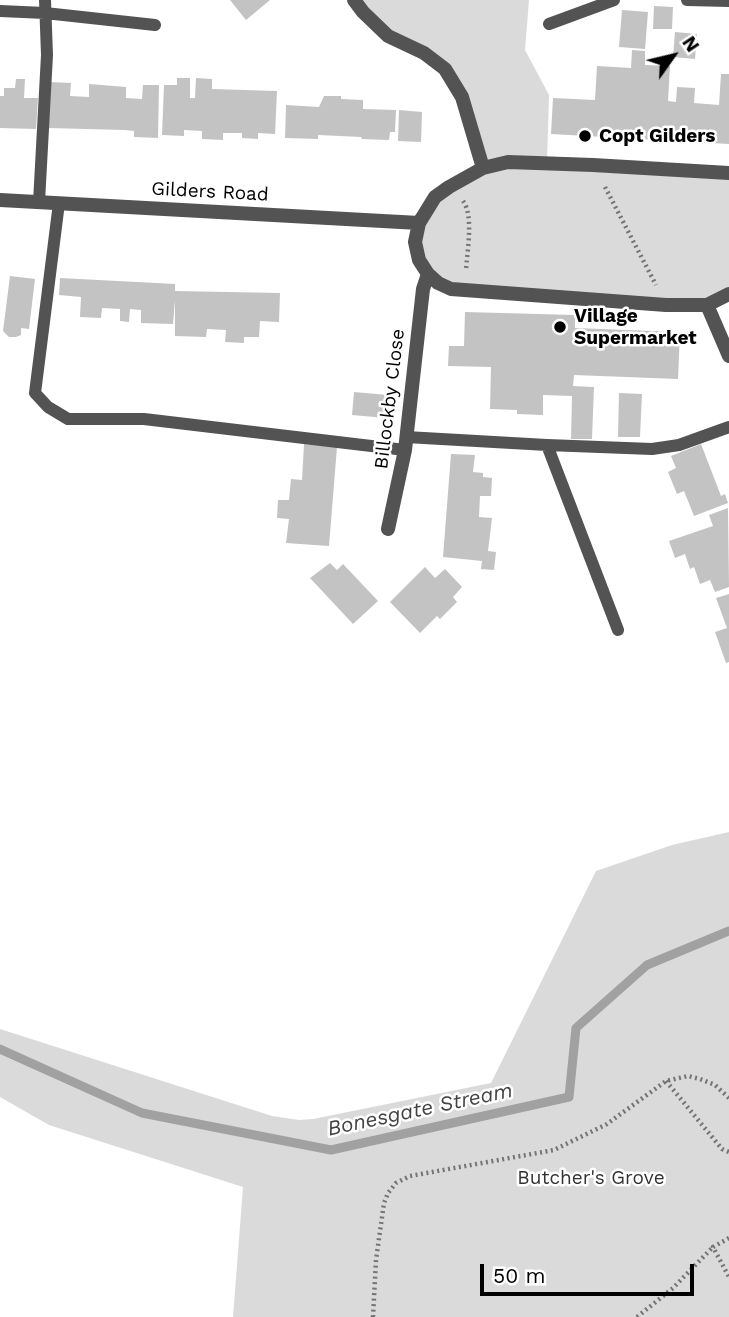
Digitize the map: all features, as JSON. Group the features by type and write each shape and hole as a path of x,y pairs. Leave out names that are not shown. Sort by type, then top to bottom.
{"street":[{"path":"354,0 388,36 424,53 445,69 462,97 483,168"},
{"path":"729,173 593,164 508,162 483,168 435,197 418,223 415,242 419,260 428,274 451,289 666,305 707,304 729,294"},
{"name":"Gilders Road","path":"0,200 418,223"},
{"name":"Billockby Close","path":"388,529 405,443 423,289 428,274"},
{"path":"707,304 729,356"}],"lane":[{"path":"549,24 614,0"},
{"path":"687,0 729,1"},
{"path":"38,202 47,55 45,6"},
{"path":"0,11 45,6 155,25"},
{"path":"59,203 35,393 48,407 68,419 144,419 405,443 652,449 667,448 729,427"},
{"path":"547,446 618,630"}],"path":[{"path":"593,164 666,305"},
{"path":"449,187 466,204 469,214 465,289"},
{"path":"373,1317 376,1260 384,1203 396,1183 410,1176 554,1150 607,1124 666,1081 688,1076 700,1079 715,1085 729,1098"},
{"path":"666,1081 722,1149 729,1152"},
{"path":"637,1317 673,1288 713,1247 729,1238"},
{"path":"713,1247 729,1277"}],"green space":[{"path":"354,0 529,0 525,50 549,95 547,163 729,173 729,294 707,305 438,283 415,242 435,197 483,168 445,69 388,36"},
{"name":"Butcher's Grove","path":"729,832 729,1317 233,1317 243,1187 49,1125 0,1097 0,1029 272,1116 299,1120 491,1083 596,871 672,845"}],"building":[{"path":"230,0 270,0 246,20"},
{"path":"654,6 673,7 672,29 653,29"},
{"path":"622,10 648,12 645,49 619,47"},
{"path":"675,32 697,34 695,59 673,57"},
{"path":"632,50 645,51 645,65 670,66 668,101 676,102 677,87 695,88 694,103 719,105 721,74 729,74 729,144 551,134 553,98 595,100 597,66 631,68"},
{"path":"177,78 190,78 190,98 195,98 196,78 212,79 212,89 277,91 275,134 258,133 258,139 242,138 242,133 223,133 223,140 202,139 202,131 184,130 184,136 162,135 164,85 177,85"},
{"path":"16,79 25,79 24,98 38,98 36,129 0,128 0,96 4,96 4,88 15,88"},
{"path":"49,82 71,83 70,96 89,97 89,84 126,87 126,98 142,99 143,85 159,85 158,138 134,137 134,131 125,130 48,128"},
{"path":"324,96 363,100 363,109 396,110 395,132 390,132 389,140 318,135 318,139 285,138 286,105 319,107"},
{"path":"399,110 422,112 421,142 398,141"},
{"path":"10,276 35,279 29,329 21,328 21,335 16,337 9,337 3,331"},
{"path":"60,278 175,284 175,291 280,293 279,322 260,321 259,337 244,337 244,343 225,342 226,330 207,329 206,337 175,336 175,300 173,324 141,323 141,310 130,309 129,322 120,321 120,309 102,308 101,318 80,317 81,297 59,295"},
{"path":"465,312 575,315 575,328 680,332 678,379 574,375 573,386 594,387 592,439 571,439 572,396 543,395 543,415 490,409 491,367 448,366 449,346 464,346"},
{"path":"354,392 388,395 386,418 352,415"},
{"path":"619,393 642,394 640,437 618,437"},
{"path":"304,444 337,447 329,546 286,543 289,519 277,518 278,500 289,500 291,479 302,480"},
{"path":"701,444 721,496 725,494 728,503 694,516 684,491 677,494 668,472 676,468 671,456"},
{"path":"451,454 475,455 473,472 492,478 491,496 480,496 479,517 492,518 488,551 496,552 494,570 481,569 482,561 443,557"},
{"path":"728,508 729,587 715,592 710,580 700,584 694,567 690,569 685,554 675,558 669,541 713,526 709,515"},
{"path":"330,563 337,570 343,564 378,601 353,624 310,578"},
{"path":"425,567 435,578 445,569 462,587 453,597 457,602 440,619 437,616 420,633 390,602"},
{"path":"729,594 729,662 726,663 715,632 727,628 716,598"}],"waterway":[{"name":"Bonesgate Stream","path":"0,1049 142,1113 331,1150 569,1097 576,1028 647,965 729,931"}],"place":[{"name":"Copt Gilders","path":"585,136"},
{"name":"Village Supermarket","path":"560,327"}]}
